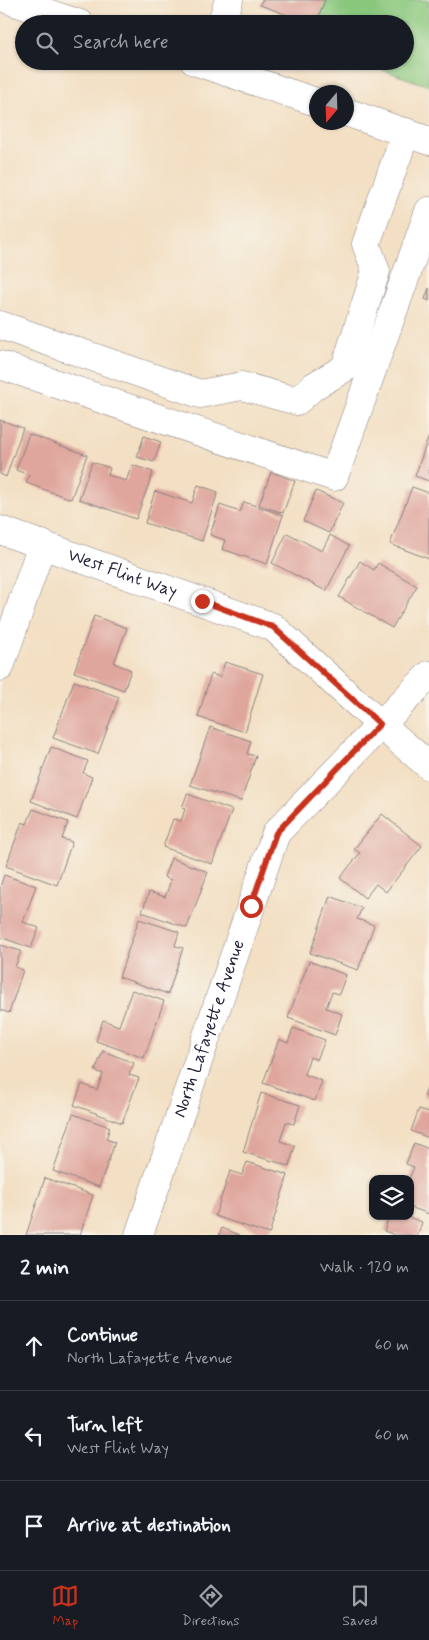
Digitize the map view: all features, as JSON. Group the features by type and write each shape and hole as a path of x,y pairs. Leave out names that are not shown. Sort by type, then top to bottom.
{"street":[{"path":"9,0 53,15"},
{"path":"223,15 229,0"},
{"path":"222,70 309,100"},
{"path":"0,325 200,394 242,386 297,401 314,386 345,368 376,271 366,244 417,137 354,115"},
{"path":"0,366 334,477 429,211"},
{"name":"West Flint Way","path":"0,530 273,627 429,766"},
{"path":"0,667 42,544"},
{"name":"North Lafayette Avenue","path":"139,1235 276,833 429,675"}],"green space":[{"path":"322,0 429,0 429,86 383,70 414,70 414,15 316,15"}],"building":[{"path":"262,0 325,0 319,15 287,15 260,5"},
{"path":"429,288 429,301 425,299"},
{"path":"0,420 23,428 6,477 0,474"},
{"path":"29,434 87,455 71,499 26,483 29,475 16,470"},
{"path":"144,436 161,442 154,462 137,457"},
{"path":"429,436 429,481 415,476"},
{"path":"92,462 110,468 108,475 126,481 132,465 153,472 136,519 79,499"},
{"path":"271,472 295,481 283,513 259,505"},
{"path":"198,485 218,492 202,541 145,523 155,491 192,503"},
{"path":"412,487 429,493 429,559 390,544"},
{"path":"316,491 343,503 329,533 303,521"},
{"path":"244,502 283,515 267,564 222,549 225,540 210,535 220,505 240,512"},
{"path":"287,533 322,551 330,535 349,546 326,591 272,563"},
{"path":"360,561 374,570 378,563 417,586 392,628 339,597"},
{"path":"94,616 127,628 114,663 131,670 124,690 74,672"},
{"path":"225,662 263,674 245,732 198,717 211,674 220,677"},
{"path":"74,681 119,697 98,754 53,738"},
{"path":"210,727 251,741 247,754 256,756 241,801 190,785"},
{"path":"51,747 88,761 83,773 92,777 77,819 31,801"},
{"path":"187,794 232,810 212,864 163,847 173,819 181,821 185,809 182,808"},
{"path":"33,809 68,822 62,839 72,842 57,885 6,866 22,822 27,824"},
{"path":"382,814 422,846 386,892 376,884 365,898 340,878 360,853 354,849"},
{"path":"171,858 208,872 187,928 142,912 149,892 165,897 171,880 164,877"},
{"path":"4,875 36,886 23,922 39,928 31,948 0,937 0,887"},
{"path":"330,896 362,908 357,919 374,925 358,970 310,953"},
{"path":"139,919 179,932 175,946 183,948 168,994 119,977"},
{"path":"0,945 21,951 15,967 23,970 9,1013 0,1010"},
{"path":"309,961 346,975 339,994 332,992 326,1008 342,1014 335,1035 288,1018"},
{"path":"132,990 164,1001 144,1058 96,1041 103,1020 119,1026"},
{"path":"293,1028 325,1040 317,1060 310,1057 304,1074 322,1081 315,1101 263,1083 279,1039 288,1043"},
{"path":"103,1051 134,1063 129,1075 139,1078 122,1123 74,1105 82,1084 97,1090 103,1074 95,1071"},
{"path":"429,1084 429,1098 424,1096"},
{"path":"261,1093 300,1105 294,1124 286,1122 280,1141 295,1146 289,1166 243,1152"},
{"path":"419,1109 429,1112 429,1138 411,1131"},
{"path":"73,1114 110,1127 106,1139 115,1142 99,1187 53,1171"},
{"path":"414,1143 429,1149 429,1214 414,1208 414,1175 411,1175 414,1167 406,1164"},
{"path":"247,1162 288,1175 269,1234 215,1216 230,1171 242,1175"},
{"path":"45,1178 93,1195 80,1235 26,1235"},
{"path":"414,1219 422,1222 418,1235 392,1235 384,1231 388,1220"},
{"path":"222,1228 240,1235 219,1235"}],"route":[{"path":"202,601 273,627 380,724 276,833 251,906"}]}
